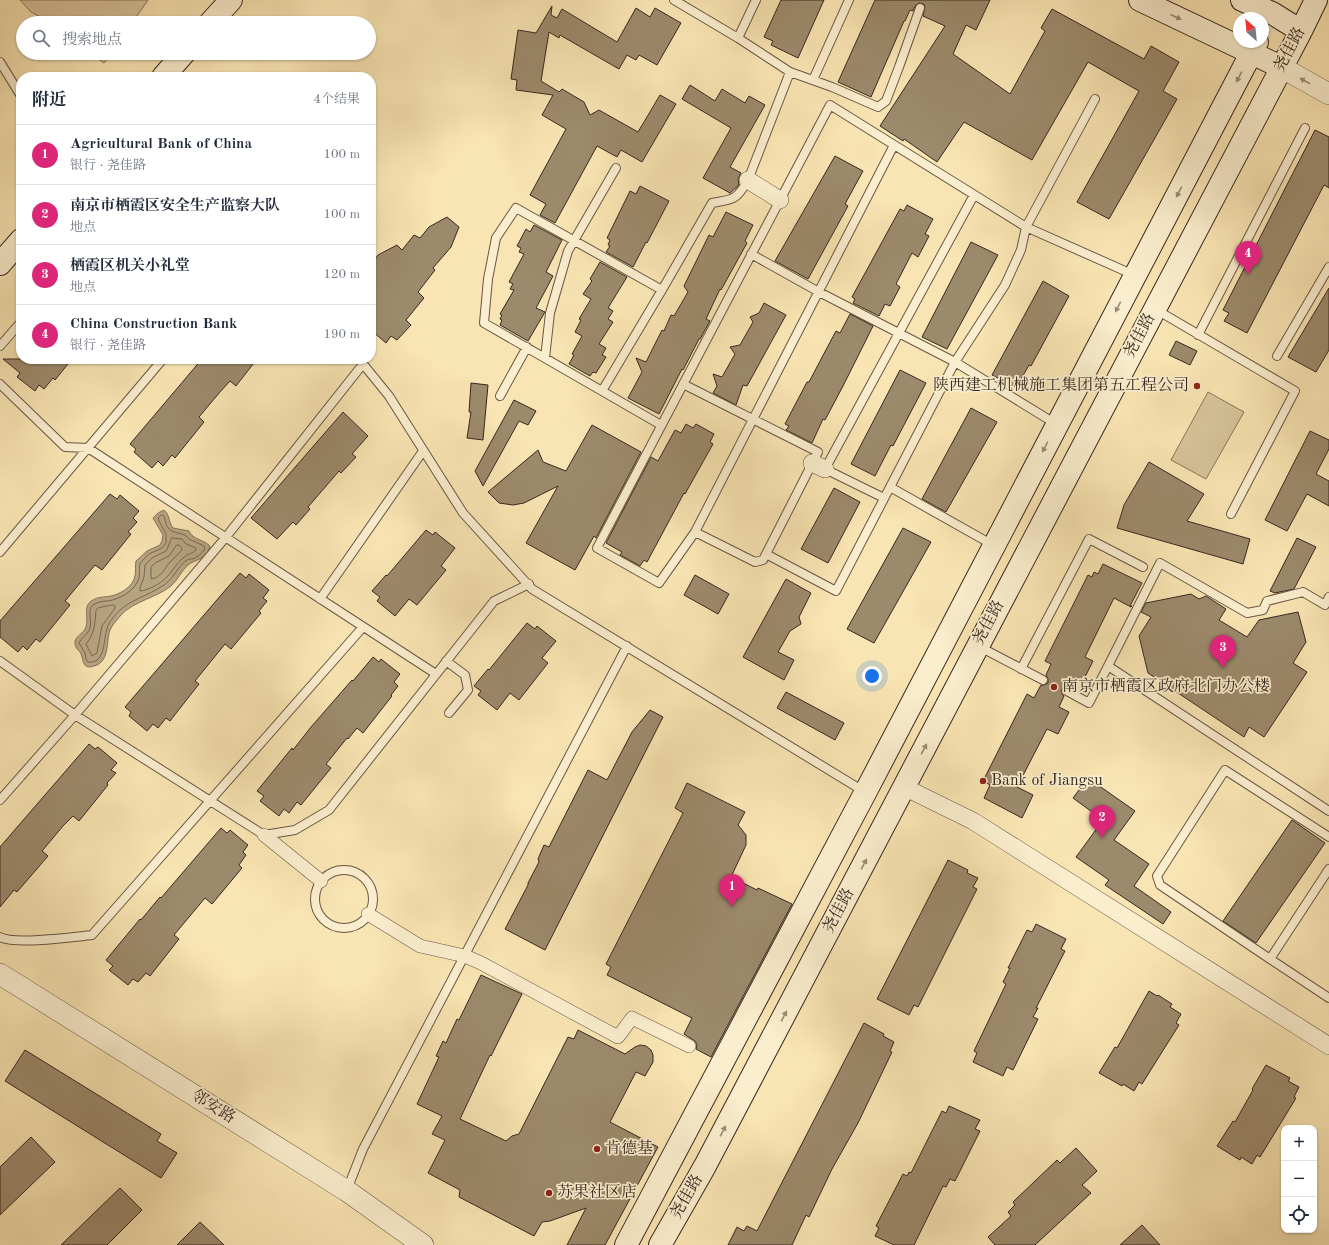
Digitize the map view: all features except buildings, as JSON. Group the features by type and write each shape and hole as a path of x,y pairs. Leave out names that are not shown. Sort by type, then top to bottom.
{"main road":[{"path":"216,16 231,0"},
{"path":"1140,0 1233,38"},
{"path":"1242,0 1301,31"},
{"name":"尧佳路","path":"660,1245 705,1166 1316,0"},
{"name":"尧佳路","path":"626,1245 865,793 1253,48"},
{"path":"1255,48 1281,67"},
{"path":"167,72 178,60"},
{"path":"0,264 16,246"}],"street":[{"path":"1281,67 1329,94"},
{"path":"748,180 780,200"},
{"path":"904,787 973,821 1329,1046"},
{"path":"264,834 321,881"},
{"path":"368,914 420,946 465,956 618,1037 632,1018 689,1046"},
{"name":"邻安路","path":"0,974 347,1191 423,1245"}],"lane":[{"path":"674,0 738,38 790,72 832,87 878,107 886,101 920,8"},
{"path":"738,38 756,0"},
{"path":"813,80 849,0"},
{"path":"0,62 16,88"},
{"path":"602,391 712,203 734,199 742,191 748,180 790,72"},
{"path":"766,554 836,591 955,362 1005,286 1021,250 1026,227 1095,99"},
{"path":"894,145 694,532 659,583 597,548 830,105 1026,227 1135,275"},
{"path":"1198,335 1305,128"},
{"path":"545,358 550,313 568,251 616,168"},
{"path":"694,532 755,562 763,560 899,332 974,195"},
{"path":"661,425 484,323 488,279 496,238 516,208 662,290"},
{"path":"751,254 819,292 955,362 1057,425"},
{"path":"1277,356 1329,266"},
{"path":"1154,309 1296,391 1231,514"},
{"path":"0,346 16,328"},
{"path":"500,396 527,348"},
{"path":"0,552 159,364"},
{"path":"0,800 75,715 226,537 359,364"},
{"path":"363,364 389,396 463,513 532,589 865,793"},
{"path":"0,384 65,447 88,448 436,674"},
{"path":"683,384 818,452 818,466"},
{"path":"320,599 423,451"},
{"path":"818,466 884,498"},
{"path":"890,487 994,546"},
{"path":"1021,669 1089,539 1143,567"},
{"path":"1066,691 1089,703 1160,563 1247,613 1263,610 1267,601 1303,592 1325,605 1329,597"},
{"path":"0,660 75,715 264,834 295,830 329,810 494,601 529,584"},
{"path":"0,937 4,940 24,941 92,935 363,627"},
{"path":"347,1191 363,1149 627,646"},
{"path":"978,646 1043,680"},
{"path":"446,662 465,675 468,690 449,713"},
{"path":"1108,666 1329,811"},
{"path":"1329,837 1225,770 1157,876 1160,885 1329,998"},
{"path":"1270,959 1329,869"},
{"path":"340,870 353,871 364,878 370,886 372,903 368,914 357,924 348,927 339,927 330,924 323,919 317,911 315,893 318,884 331,872 340,870"}],"shaded area":[{"path":"20,0 148,0 137,16 39,16 31,12"},
{"path":"1208,392 1244,412 1206,479 1171,460"}],"water":[{"path":"164,510 173,528 189,531 193,536 210,546 208,551 204,557 188,565 171,586 159,594 126,610 110,630 103,660 99,664 87,667 84,664 81,653 77,649 75,641 86,627 88,605 97,598 118,594 129,587 134,580 136,561 147,551 160,545 162,541 163,535 153,518"}],"place":[{"name":"China Construction Bank","path":"1248,274"},
{"name":"陕西建工机械施工集团第五工程公司","path":"1197,386"},
{"name":"栖霞区机关小礼堂","path":"1223,668"},
{"name":"南京市栖霞区政府北门办公楼","path":"1054,687"},
{"name":"Bank of Jiangsu","path":"983,781"},
{"name":"南京市栖霞区安全生产监察大队","path":"1102,838"},
{"name":"Agricultural Bank of China","path":"732,907"},
{"name":"肯德基","path":"597,1149"},
{"name":"苏果社区店","path":"549,1193"}]}
